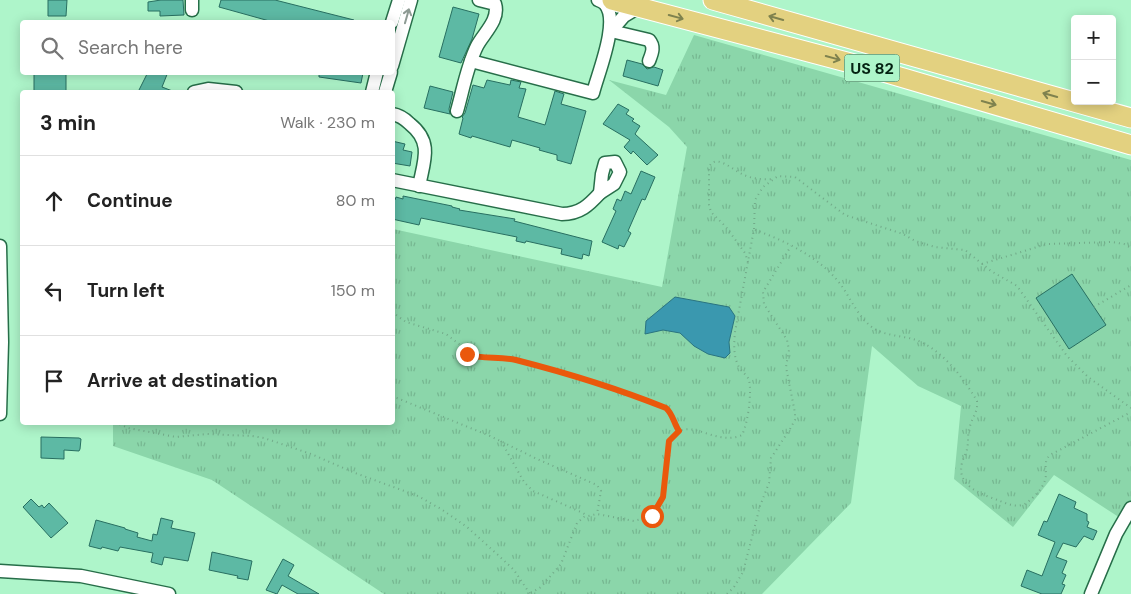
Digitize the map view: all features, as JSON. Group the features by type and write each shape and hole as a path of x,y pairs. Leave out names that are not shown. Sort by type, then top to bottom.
{"highway":[{"name":"US 82","path":"612,0 873,69 1131,145"},
{"name":"US 82","path":"713,0 1131,118"}],"street":[{"path":"393,20 398,0"},
{"path":"395,56 411,0"},
{"path":"457,111 471,61 497,9 495,4 479,0"},
{"path":"471,61 593,93 610,31 610,16 606,5 598,0"},
{"path":"610,31 624,16 639,7"},
{"path":"610,31 649,40 653,45 650,61"},
{"path":"372,90 375,75"},
{"path":"386,90 390,75"},
{"path":"203,90 217,90"},
{"path":"395,115 414,126 426,146 419,186"},
{"path":"395,181 562,214 573,214 582,210 600,193"},
{"path":"0,246 2,342 0,414"},
{"path":"1091,594 1116,534 1131,508"},
{"path":"0,572 81,576 169,594"}],"path":[{"path":"749,262 745,253 726,227 711,212 709,205 710,163 714,161 720,162 742,175 762,180 774,179"},
{"path":"121,425 176,437 207,434 264,438 312,454 355,473 418,496 467,527 498,554 514,570 530,594 541,587 561,564 577,523 586,516 597,514 634,522 652,516 663,497 669,441 679,431 688,430 727,439 742,435 745,428 750,389 748,378 739,367 734,349 735,332 754,230 755,200 763,187 778,176 794,177 845,215 903,234 915,241 935,247 965,250 991,271 1016,286 1067,356 1100,386 1131,408"},
{"path":"754,230 782,240 830,272 859,313 876,330 927,344 942,355 977,401 978,409 970,426 967,448 962,464 962,478 970,487 982,494 1010,504 1021,506 1025,504 1043,485 1046,476 1045,462 1050,455 1131,412"},
{"path":"982,264 1047,244 1112,242 1124,244 1131,248"},
{"path":"727,594 734,587 742,572 760,506 770,483 771,458 794,420 794,403 786,367 789,350 787,340 764,304 763,298 766,286 791,246"},
{"path":"1094,306 1131,285"},
{"path":"395,314 406,322 446,334 467,354 476,357 504,357 556,370 619,389 666,408 670,412 674,424 679,431"},
{"path":"395,397 501,441 597,485 601,492 597,514"},
{"path":"501,441 524,482 533,490 586,516"}],"green space":[{"path":"694,35 1131,160 1131,525 1054,475 1013,527 954,479 961,406 918,386 872,346 851,503 762,594 384,594 212,480 113,446 113,425 395,425 395,229 662,287 687,147 669,127 609,80 666,95"}],"water":[{"path":"675,297 729,307 735,316 729,342 730,353 725,358 708,354 694,346 680,333 663,330 645,334 646,321"}],"building":[{"path":"48,0 67,0 66,16 48,16"},
{"path":"183,0 184,15 160,16 160,11 148,11 148,2"},
{"path":"221,0 275,0 354,20 266,20 219,7"},
{"path":"453,7 479,14 472,39 461,63 439,57"},
{"path":"627,60 642,64 647,69 654,67 663,70 658,86 623,76"},
{"path":"34,75 66,75 66,90 34,90"},
{"path":"146,75 167,75 162,87 170,90 139,90"},
{"path":"319,75 363,75 361,83 319,77"},
{"path":"487,80 510,85 511,80 521,82 519,88 526,89 518,117 545,125 555,91 564,94 561,104 586,111 571,164 557,160 557,155 539,150 540,148 512,140 510,147 459,134 462,117 465,113 473,85 484,88"},
{"path":"430,86 453,92 449,109 450,114 424,108"},
{"path":"618,104 629,110 626,114 640,126 635,134 658,155 647,165 633,151 631,154 624,147 630,140 603,124"},
{"path":"395,142 405,144 403,150 412,152 410,166 395,164"},
{"path":"641,171 655,177 645,200 642,199 628,231 631,233 624,247 619,245 618,249 602,242 616,211 613,209 617,199 621,201 625,191 631,194"},
{"path":"403,196 452,206 459,210 515,219 514,221 592,241 589,256 583,254 582,259 561,254 562,249 526,241 525,243 516,241 517,237 421,218 419,225 395,220 396,197 403,199"},
{"path":"1072,274 1106,325 1069,349 1036,298"},
{"path":"41,437 79,438 81,439 80,449 79,451 64,450 64,459 41,458"},
{"path":"1059,494 1076,502 1074,508 1087,514 1087,521 1089,522 1087,527 1097,531 1093,540 1084,536 1076,547 1063,543 1056,557 1067,561 1062,573 1066,575 1062,584 1065,585 1061,594 1042,594 1021,586 1027,570 1042,576 1055,542 1038,535 1044,521 1047,522"},
{"path":"31,499 39,507 42,505 44,508 49,503 68,523 51,538 23,507"},
{"path":"161,518 173,521 171,528 195,533 188,561 164,557 162,565 151,562 153,553 120,547 118,551 89,546 96,520 125,528 138,533 137,537 152,541 153,534 157,535"},
{"path":"212,552 252,561 248,580 209,570"},
{"path":"283,559 294,565 288,576 319,594 298,594 282,585 277,594 266,590"}],"route":[{"path":"467,354 476,357 504,357 556,370 619,389 666,408 670,412 674,424 679,431 669,441 663,497 652,516"}]}
